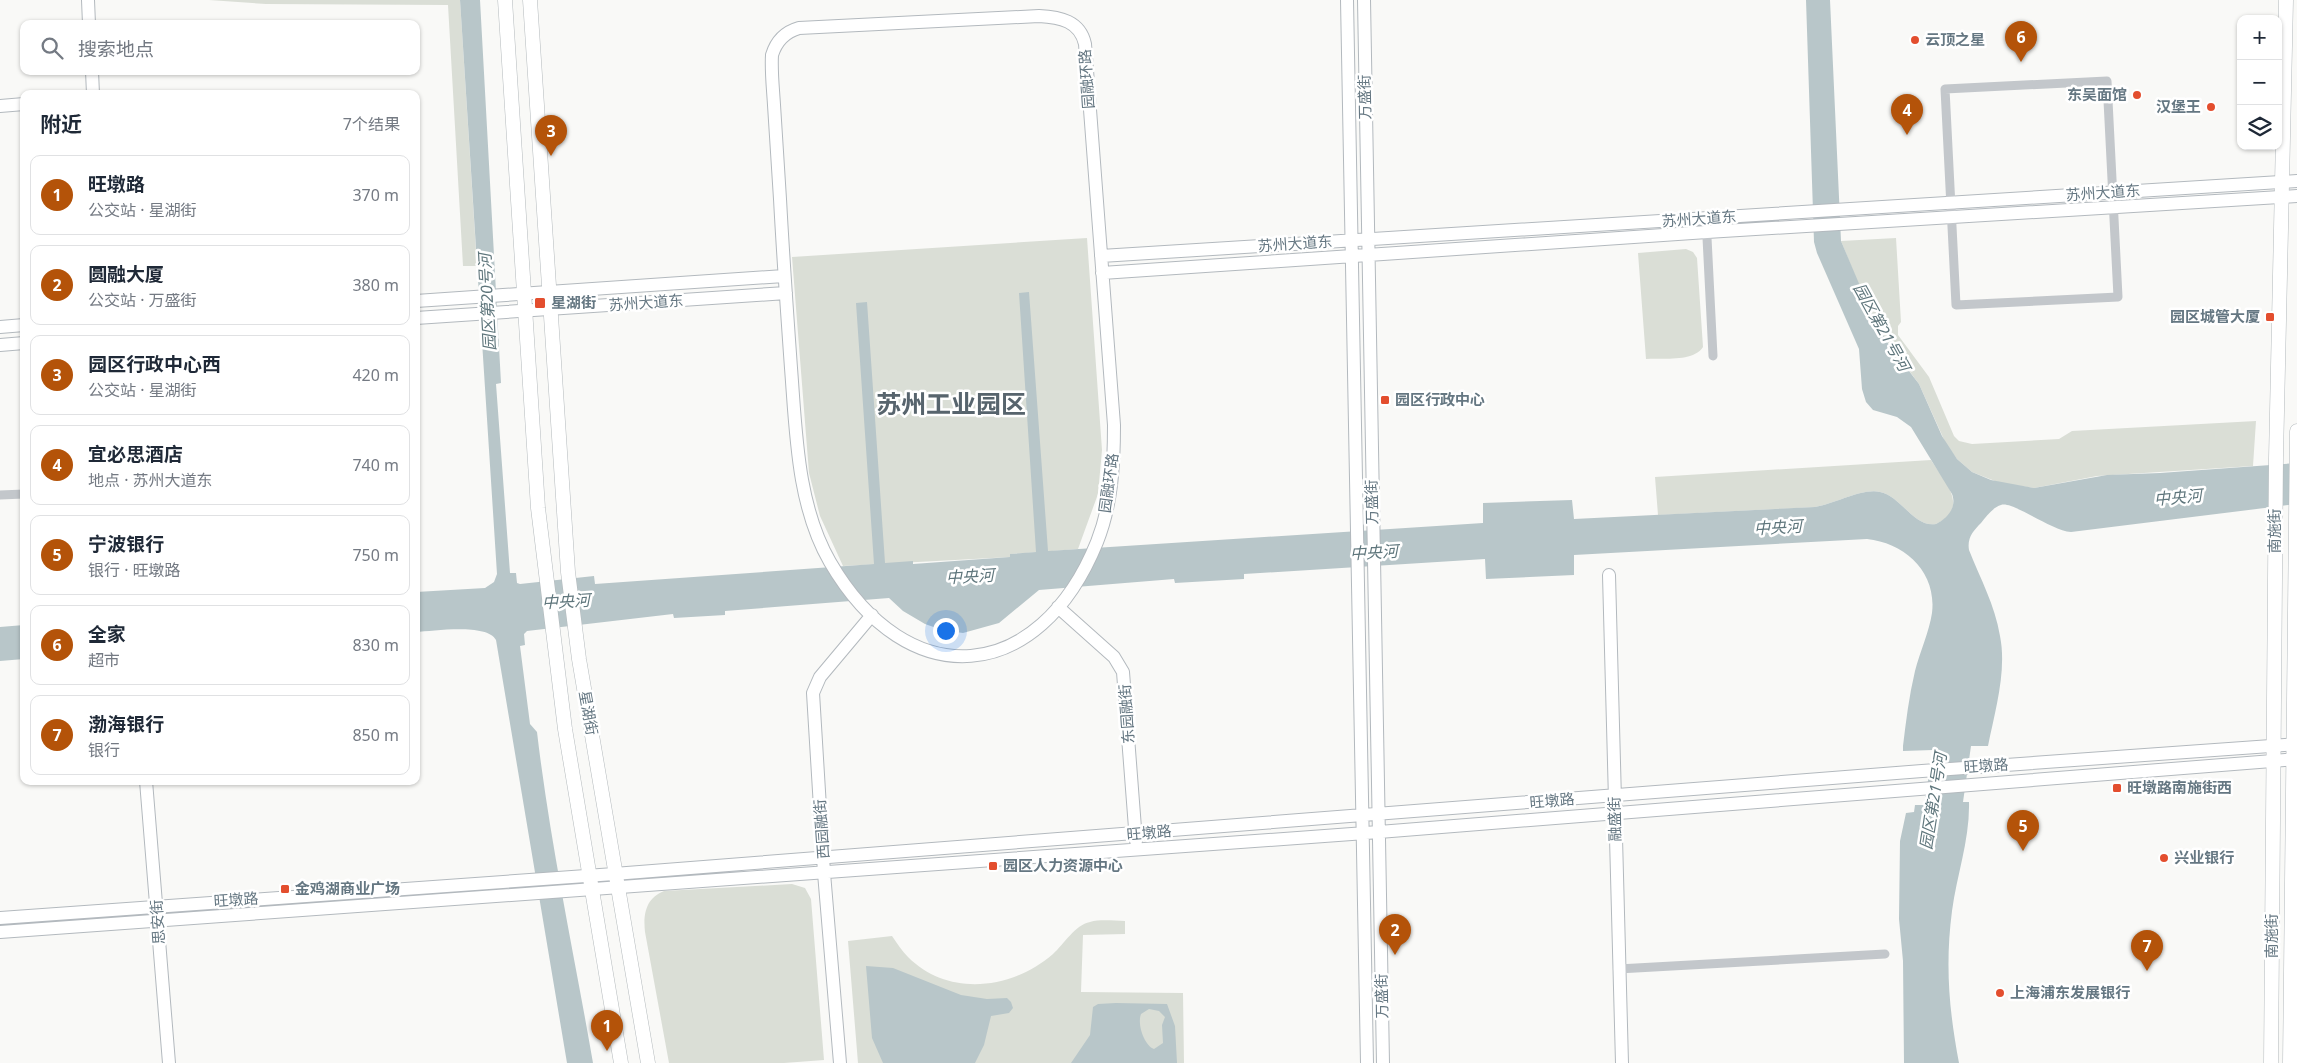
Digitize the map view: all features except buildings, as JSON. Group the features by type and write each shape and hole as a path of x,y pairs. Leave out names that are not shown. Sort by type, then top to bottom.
{"main road":[{"path":"88,0 89,20"},
{"name":"星湖街","path":"505,0 534,460 565,729 589,883 621,1063"},
{"name":"星湖街","path":"530,0 568,572 575,637 648,1063"},
{"name":"万盛街","path":"1347,0 1367,1063"},
{"name":"万盛街","path":"1364,0 1383,1063"},
{"name":"南施街","path":"2271,1063 2276,458 2281,197 2290,181 2286,0"},
{"name":"园融环路","path":"1039,16 1061,18 1073,24 1082,34 1085,44 1102,273 1111,367 1114,452 1108,507 1097,541 1080,575 1061,603 1028,636 1013,645 990,654 968,657 937,654 921,648 889,629 862,604 829,560 809,505 799,458 784,276 772,60 775,46 784,36 794,30 805,28 1039,16"},
{"path":"92,75 93,90"},
{"path":"0,106 20,104"},
{"name":"苏州大道东","path":"1101,256 2290,181"},
{"name":"苏州大道东","path":"1102,273 1707,232 2297,196"},
{"name":"苏州大道东","path":"420,301 784,276"},
{"name":"苏州大道东","path":"420,318 786,293"},
{"path":"0,327 20,325"},
{"path":"0,345 20,343"},
{"name":"南施街","path":"2290,1063 2296,759 2297,431"},
{"name":"融盛街","path":"1609,575 1622,1063"},
{"name":"东园融街","path":"1061,603 1114,657 1124,672 1136,848"},
{"name":"西园融街","path":"840,1063 824,874 813,693 820,677 872,615"},
{"name":"旺墩路","path":"0,932 568,891 589,883 823,858 1972,767 2296,744"},
{"name":"旺墩路","path":"616,881 824,874 1136,848 1379,832 2296,759"},
{"name":"思安街","path":"146,785 169,1063"},
{"name":"旺墩路","path":"0,918 565,877 589,883"}],"street":[{"path":"2107,81 2118,297 1956,305 1950,203 1945,89 2107,81"},
{"path":"1706,218 1714,356"},
{"path":"0,495 20,494"},
{"path":"1618,969 1885,954"}],"shaded area":[{"path":"209,0 460,0 477,266 463,266 448,5 266,4"},
{"path":"1087,238 1102,450 1098,494 1078,549 1011,554 1011,557 843,566 820,516 809,473 792,257"},
{"path":"1896,238 1901,322 1898,326 1898,335 1929,377 1954,436 1959,441 1972,444 2059,439 2072,431 2256,421 2253,466 2097,476 2034,488 2000,483 1972,472 1957,459 1946,444 1919,384 1881,333 1841,241"},
{"path":"1686,249 1693,252 1697,258 1703,347 1699,352 1685,357 1646,359 1638,253"},
{"path":"1931,460 1948,485 1953,502 1952,510 1946,518 1936,524 1928,524 1921,521 1895,499 1873,491 1815,507 1658,515 1655,477"},
{"path":"792,884 805,888 811,899 824,1060 784,1063 669,1063 645,932 645,913 650,902 664,891"},
{"path":"1099,921 1125,921 1125,934 1083,935 1081,992 1183,993 1184,1063 858,1063 848,941 892,936 908,957 924,970 942,979 961,983 981,984 1019,975 1037,966 1053,954 1079,927 1085,924"}],"water":[{"path":"460,0 480,0 501,383 496,384 510,573 516,573 517,583 520,584 594,576 595,584 874,564 856,303 867,302 885,563 913,561 913,564 1010,557 1010,554 1036,552 1019,293 1029,292 1048,551 1483,523 1483,503 1572,500 1574,519 1815,507 1873,491 1895,499 1921,521 1928,524 1936,524 1950,512 1953,503 1952,494 1911,427 1897,417 1873,410 1866,402 1862,389 1859,349 1814,242 1806,0 1830,0 1841,241 1874,319 1889,345 1919,384 1942,436 1957,459 1972,472 1991,480 2034,488 2107,475 2297,463 2297,504 2071,532 2062,530 2014,507 2001,505 1990,513 1971,535 1969,550 1995,613 2002,649 2002,663 1999,691 1988,746 1971,746 1963,802 1969,802 1969,816 1954,897 1949,950 1949,987 1959,1063 1904,1063 1903,961 1899,919 1900,841 1906,813 1914,812 1915,805 1924,805 1933,750 1903,751 1903,746 1915,671 1931,620 1932,598 1924,573 1916,562 1894,546 1867,539 1574,555 1574,575 1486,579 1485,559 1244,574 1244,579 1175,583 1174,579 1039,590 999,623 963,633 942,630 925,624 903,611 889,598 725,611 725,615 674,618 673,614 527,631 524,634 525,645 520,646 530,724 537,732 555,857 593,1063 567,1063 496,640 491,635 482,631 459,629 420,632 420,592 485,588 494,582 497,574"},
{"path":"20,625 20,659 0,661 0,627"},
{"path":"866,966 893,968 961,995 987,999 1007,998 1013,1008 1009,1013 991,1016 984,1045 975,1063 883,1063 872,1038"},
{"path":"1098,1004 1167,1004 1175,1026 1177,1063 1071,1063 1090,1035 1093,1007","holes":["1149,1009 1159,1011 1165,1017 1162,1025 1163,1043 1154,1049 1144,1039 1140,1018 1141,1014"]}],"place":[{"name":"云顶之星","path":"1915,40"},
{"name":"全家","path":"2021,62"},
{"name":"东吴面馆","path":"2137,95"},
{"name":"汉堡王","path":"2211,107"},
{"name":"宜必思酒店","path":"1907,135"},
{"name":"园区行政中心西","path":"551,156"},
{"name":"星湖街","path":"540,303"},
{"name":"园区城管大厦","path":"2270,317"},
{"name":"园区行政中心","path":"1385,400"},
{"name":"旺墩路南施街西","path":"2117,788"},
{"name":"宁波银行","path":"2023,851"},
{"name":"兴业银行","path":"2164,858"},
{"name":"园区人力资源中心","path":"993,866"},
{"name":"金鸡湖商业广场","path":"285,889"},
{"name":"圆融大厦","path":"1395,955"},
{"name":"渤海银行","path":"2147,971"},
{"name":"上海浦东发展银行","path":"2000,993"},
{"name":"旺墩路","path":"607,1051"}],"district":[{"name":"苏州工业园区","path":"951,404"}],"water label":[{"name":"园区第20号河","path":"487,302"},
{"name":"园区第21号河","path":"1882,327"},
{"name":"中央河","path":"2178,497"},
{"name":"中央河","path":"1778,527"},
{"name":"中央河","path":"1374,552"},
{"name":"中央河","path":"970,576"},
{"name":"中央河","path":"566,601"},
{"name":"园区第21号河","path":"1933,801"}]}
